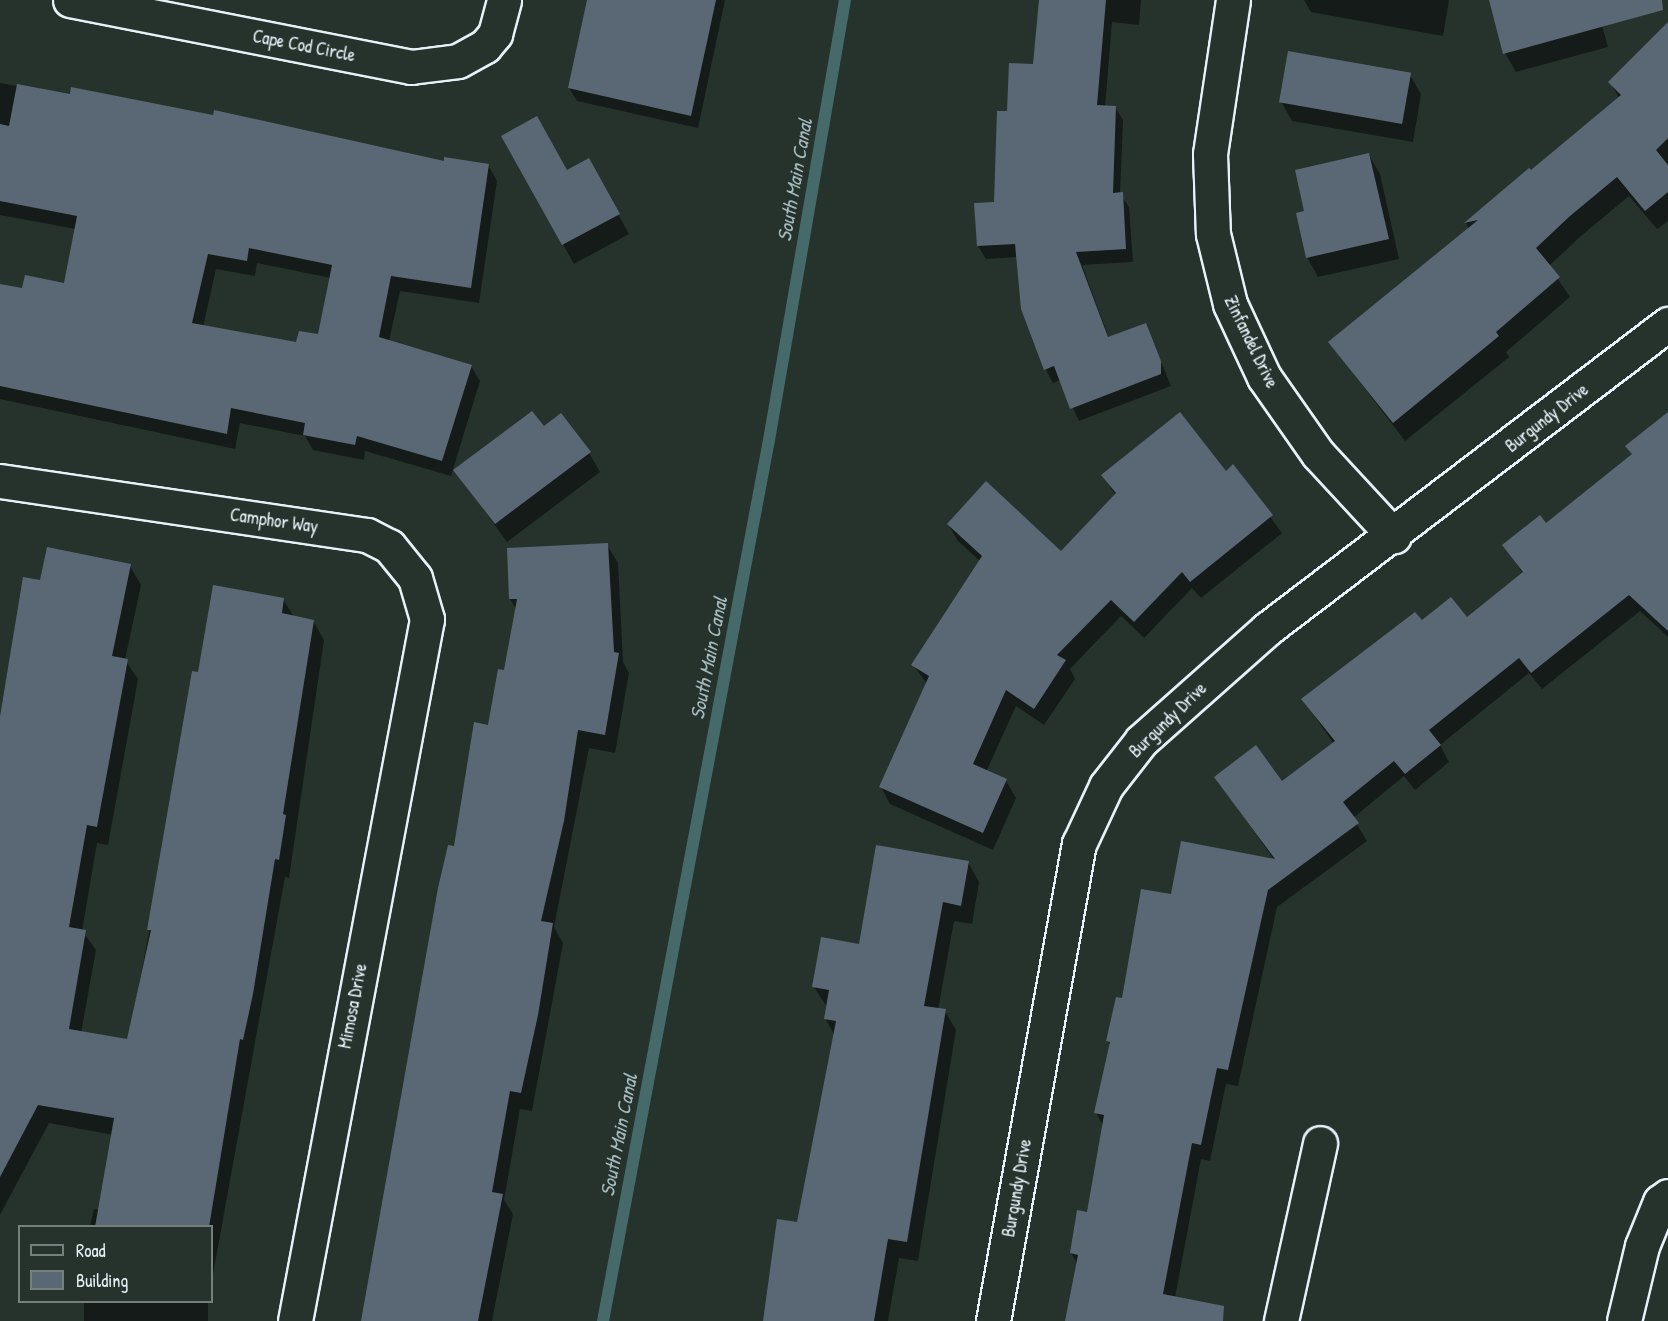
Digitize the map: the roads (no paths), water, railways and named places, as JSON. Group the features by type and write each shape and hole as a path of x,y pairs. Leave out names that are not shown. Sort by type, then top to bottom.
{"street":[{"name":"Cape Cod Circle","path":"70,0 411,67 458,61 485,46 495,34 504,0"},
{"name":"Zinfandel Drive","path":"1233,0 1210,154 1213,234 1230,304 1264,377 1311,444 1394,536"},
{"name":"Burgundy Drive","path":"993,1321 1079,844 1106,786 1141,741 1267,629 1394,536 1668,324"},
{"name":"Camphor Way","path":"0,481 367,535 389,546 416,578 427,619 413,692"},
{"name":"Mimosa Drive","path":"295,1321 413,692"},
{"path":"1281,1321 1320,1143"},
{"path":"1624,1321 1642,1246 1660,1202 1668,1196"}],"waterway":[{"name":"South Main Canal","path":"603,1321 769,440 845,0"}]}
